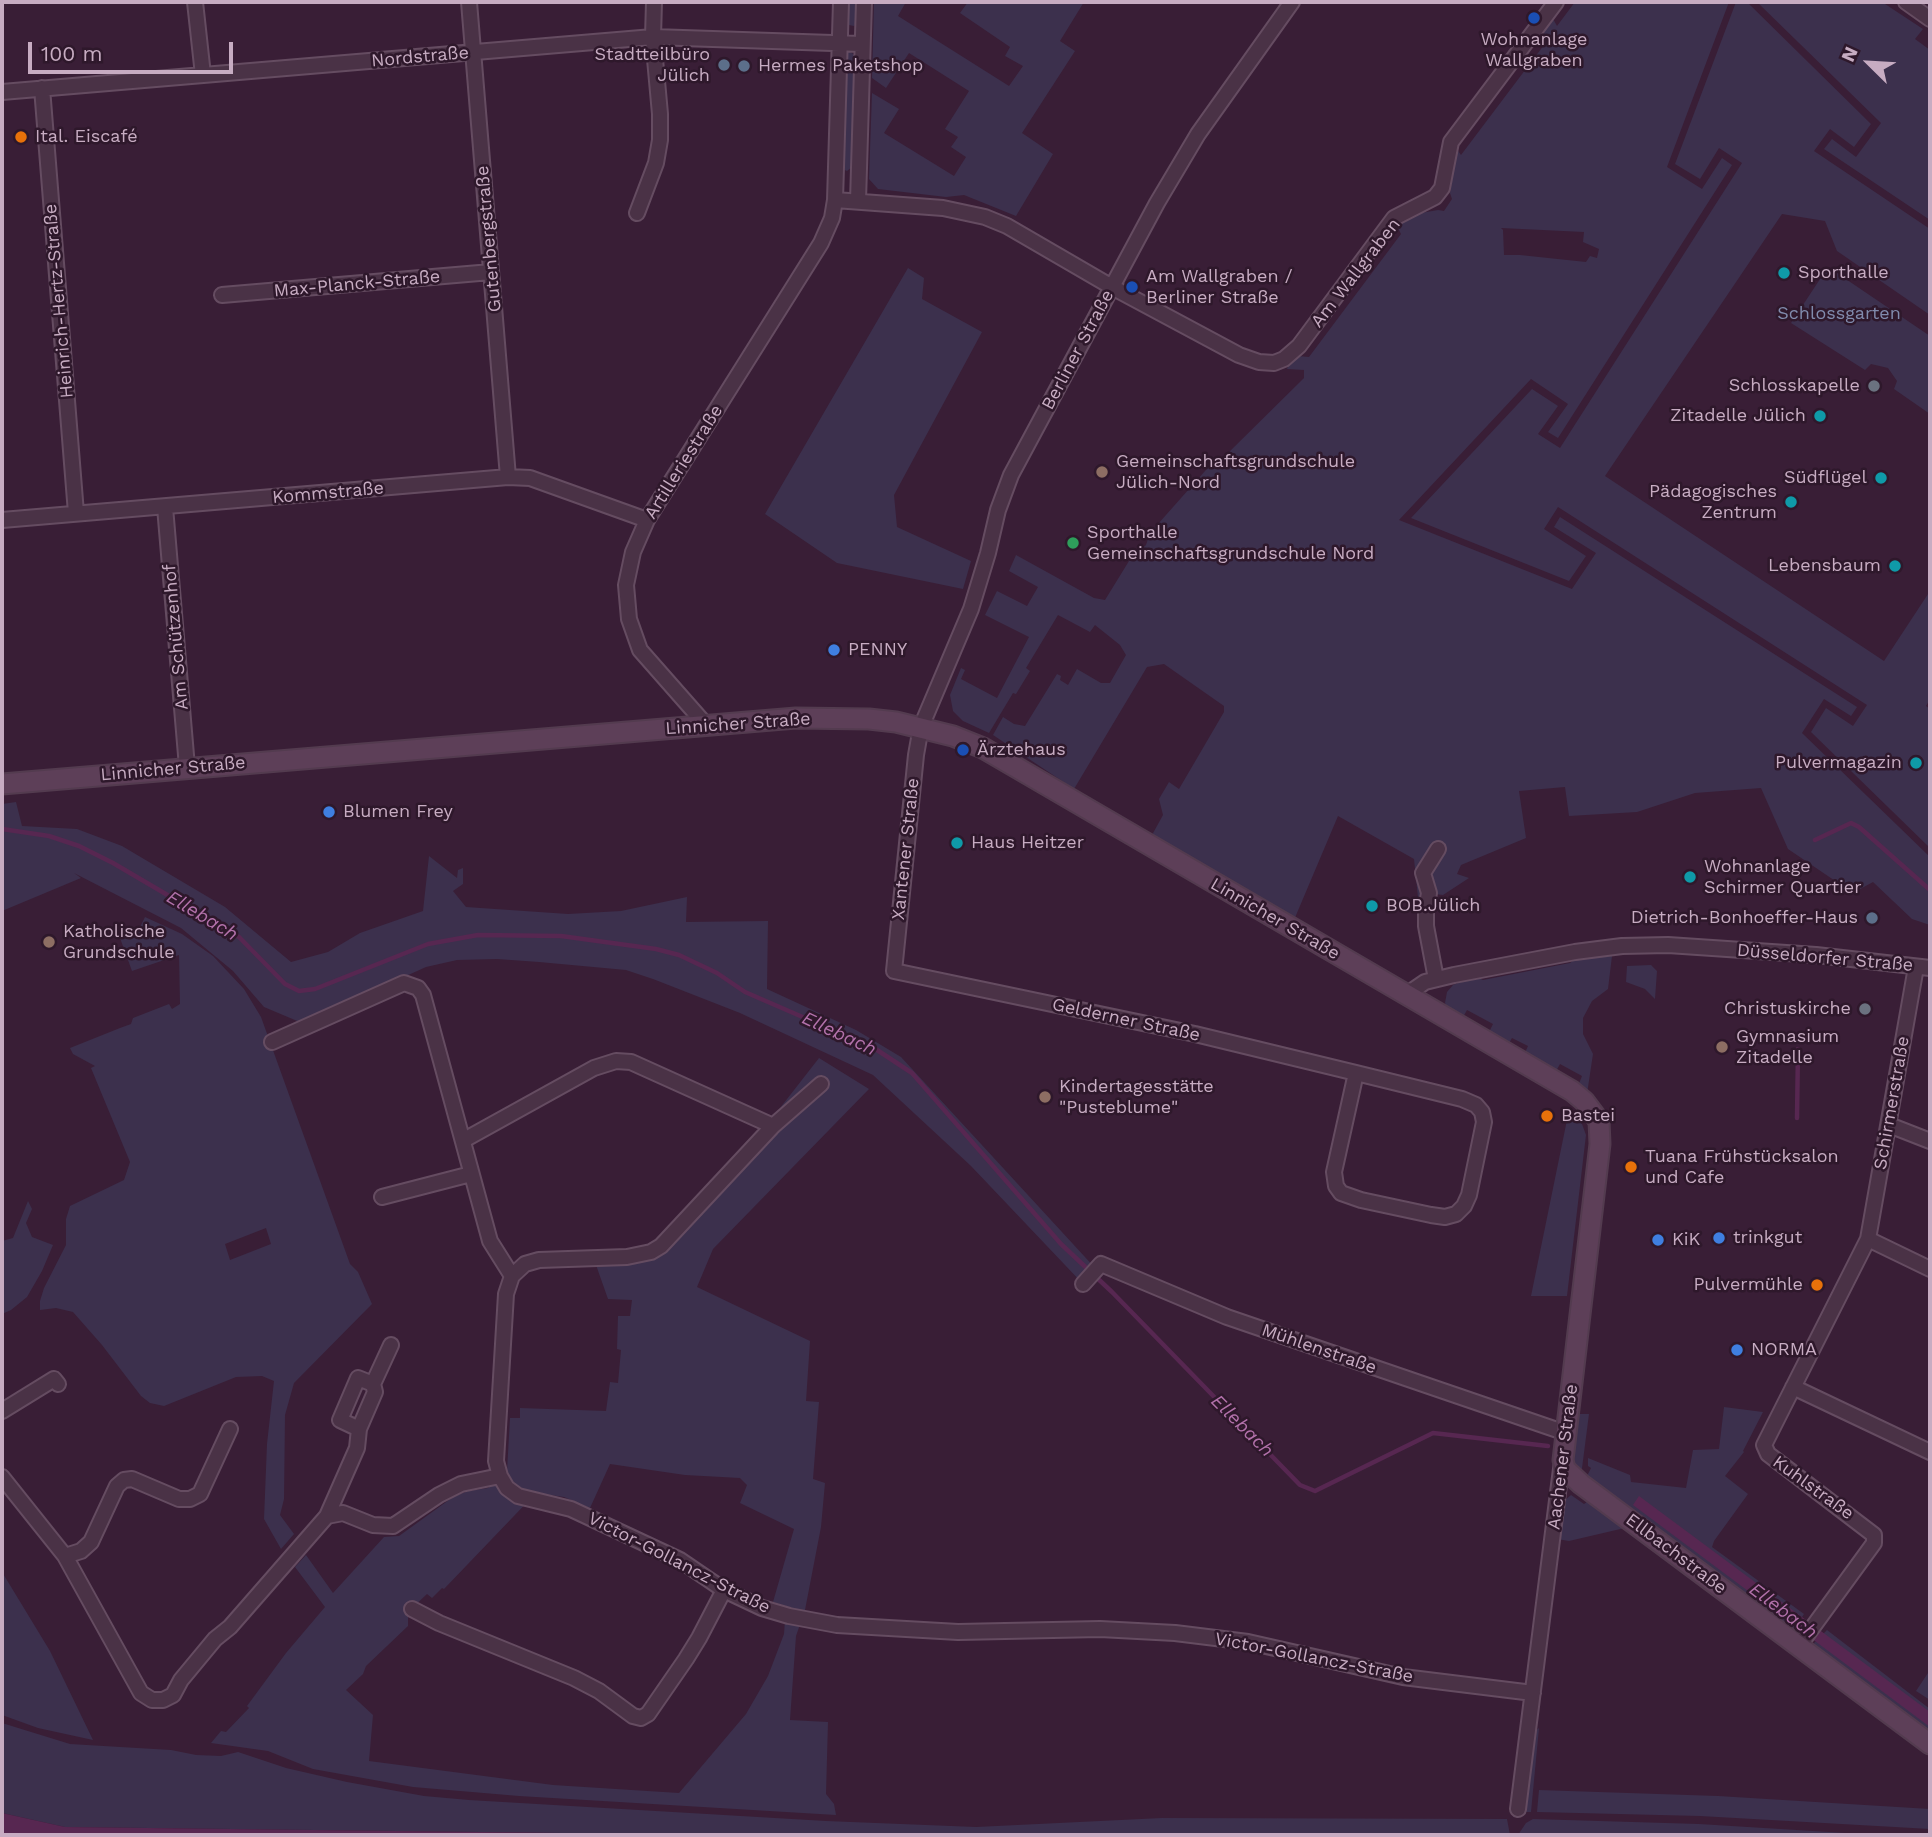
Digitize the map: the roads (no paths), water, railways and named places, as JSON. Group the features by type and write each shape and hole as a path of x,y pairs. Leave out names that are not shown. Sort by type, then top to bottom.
{"main road":[{"name":"Linnicher Straße","path":"2,784 796,718 869,719 921,727 953,736 1009,763 1572,1091 1590,1107"},
{"name":"Aachener Straße","path":"1563,1460 1600,1144 1599,1121 1590,1107"},
{"name":"Ellbachstraße","path":"1563,1460 1565,1469 1581,1484 1807,1635 1930,1744"}],"street":[{"path":"195,2 202,75"},
{"name":"Gutenbergstraße","path":"469,2 508,477"},
{"path":"637,213 656,163 660,140 653,37 654,2"},
{"name":"Artilleriestraße","path":"706,725 640,650 629,619 626,585 633,552 648,520 821,243 832,218 835,200 841,2"},
{"path":"858,201 864,2"},
{"name":"Berliner Straße","path":"921,727 971,609 998,510 1011,475 1198,134 1243,67 1292,2"},
{"name":"Am Wallgraben","path":"1112,287 1249,359 1274,363 1284,359 1299,346 1394,219 1435,197 1442,188 1451,142 1556,2"},
{"path":"1906,2 1930,19"},
{"name":"Nordstraße","path":"2,92 653,37 839,43"},
{"path":"839,43 862,44"},
{"name":"Heinrich-Hertz-Straße","path":"42,88 76,513"},
{"path":"835,200 954,210 985,217 1007,226 1112,287"},
{"name":"Max-Planck-Straße","path":"222,295 491,272"},
{"name":"Kommstraße","path":"2,520 508,477 530,478 648,520"},
{"name":"Am Schützenhof","path":"165,507 187,767"},
{"name":"Xantener Straße","path":"894,971 921,727"},
{"path":"1436,979 1426,926 1429,893 1423,873 1438,849"},
{"name":"Düsseldorfer Straße","path":"1406,995 1424,982 1436,979 1596,949 1668,945 1816,955 1923,968"},
{"name":"Schirmerstraße","path":"1868,1239 1923,968"},
{"name":"Gelderner Straße","path":"894,971 1195,1034 1356,1073 1462,1099 1476,1105 1482,1112 1484,1122 1469,1195 1456,1214 1446,1217 1431,1216 1361,1200 1341,1193 1336,1186 1334,1172 1356,1073"},
{"path":"272,1042 404,983 418,988 423,995 490,1241 513,1276"},
{"path":"464,1140 594,1068 616,1060 631,1062 774,1126"},
{"path":"327,1516 343,1513 373,1525 393,1527 439,1495 461,1484 500,1476 496,1461 506,1294 513,1276 525,1264 538,1259 613,1258 651,1252 661,1246 774,1126 821,1084"},
{"path":"1889,1125 1930,1140"},
{"path":"382,1197 471,1174"},
{"path":"1868,1239 1930,1269"},
{"name":"Kuhlstraße","path":"1807,1635 1874,1544 1874,1535 1765,1452 1765,1439 1868,1239"},
{"name":"Mühlenstraße","path":"1089,1278 1101,1264 1227,1317 1566,1433"},
{"path":"2,1477 65,1556 141,1693 152,1700 163,1699 173,1695 181,1680 215,1639 230,1627 327,1516 357,1448 359,1429 376,1392 373,1384 391,1345"},
{"path":"359,1429 340,1420 358,1378 373,1384"},
{"path":"2,1411 54,1379 58,1384"},
{"path":"1793,1387 1930,1452"},
{"path":"65,1556 82,1551 91,1542 117,1486 124,1480 132,1479 179,1499 190,1499 200,1494 230,1429"},
{"name":"Aachener Straße","path":"1518,1809 1563,1460"},
{"name":"Victor-Gollancz-Straße","path":"500,1476 507,1488 518,1496 571,1509 594,1519 680,1560 724,1590 762,1608 789,1616 836,1625 958,1632 1100,1629 1175,1633 1248,1642 1403,1677 1533,1693"},
{"path":"412,1609 439,1623 574,1678 599,1691 633,1716 641,1718 648,1714 693,1649 724,1590"}],"water":[{"path":"1639,1496 1930,1712 1930,1727 1633,1505"},
{"path":"2,1813 65,1827 726,1835 2,1835"}],"waterway":[{"path":"1815,840 1851,823 1859,827 1930,890"},
{"name":"Ellebach","path":"2,829 49,836 79,846 113,863 239,937 285,984 299,991 315,989 428,944 478,935 561,936 656,949 679,955 717,973 745,992 874,1048 912,1073 1061,1244 1112,1292 1300,1485 1315,1491 1433,1433 1548,1446"},
{"path":"1797,1118 1798,1049"}],"place":[{"name":"Wohnanlage Wallgraben","path":"1534,18"},
{"name":"Stadtteilbüro Jülich","path":"724,65"},
{"name":"Hermes Paketshop","path":"744,66"},
{"name":"Ital. Eiscafé","path":"21,137"},
{"name":"Sporthalle","path":"1784,273"},
{"name":"Am Wallgraben / Berliner Straße","path":"1132,287"},
{"name":"Schlosskapelle","path":"1874,386"},
{"name":"Zitadelle Jülich","path":"1820,416"},
{"name":"Gemeinschaftsgrundschule Jülich-Nord","path":"1102,472"},
{"name":"Südflügel","path":"1881,478"},
{"name":"Pädagogisches Zentrum","path":"1791,502"},
{"name":"Sporthalle Gemeinschaftsgrundschule Nord","path":"1073,543"},
{"name":"Lebensbaum","path":"1895,566"},
{"name":"PENNY","path":"834,650"},
{"name":"Ärztehaus","path":"963,750"},
{"name":"Pulvermagazin","path":"1916,763"},
{"name":"Blumen Frey","path":"329,812"},
{"name":"Haus Heitzer","path":"957,843"},
{"name":"Wohnanlage Schirmer Quartier","path":"1690,877"},
{"name":"BOB.Jülich","path":"1372,906"},
{"name":"Dietrich-Bonhoeffer-Haus","path":"1872,918"},
{"name":"Katholische Grundschule","path":"49,942"},
{"name":"Christuskirche","path":"1865,1009"},
{"name":"Gymnasium Zitadelle","path":"1722,1047"},
{"name":"Kindertagesstätte \"Pusteblume\"","path":"1045,1097"},
{"name":"Bastei","path":"1547,1116"},
{"name":"Tuana Frühstücksalon und Cafe","path":"1631,1167"},
{"name":"trinkgut","path":"1719,1238"},
{"name":"KiK","path":"1658,1240"},
{"name":"Pulvermühle","path":"1817,1285"},
{"name":"NORMA","path":"1737,1350"}],"park label":[{"name":"Schlossgarten","path":"1839,314"}]}
